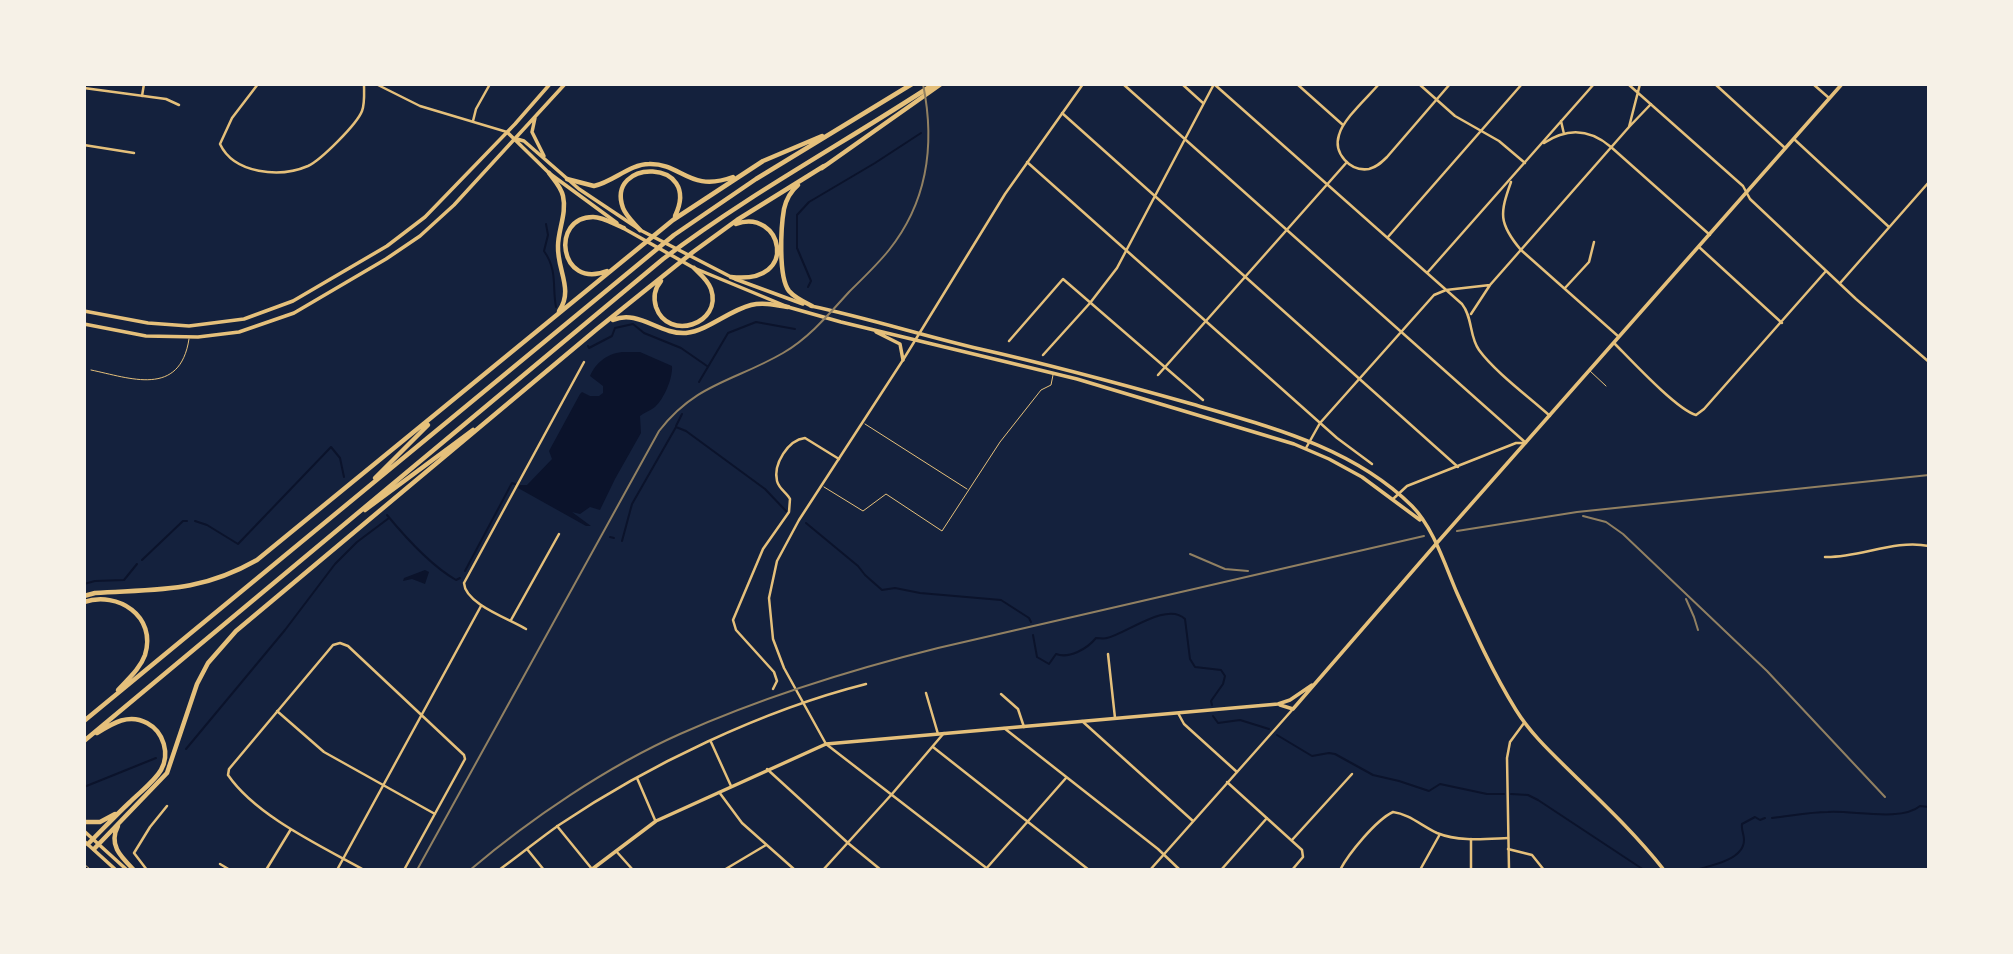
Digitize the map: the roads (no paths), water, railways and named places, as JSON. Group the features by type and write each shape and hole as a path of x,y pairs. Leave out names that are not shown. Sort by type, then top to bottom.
{"highway":[{"path":"815,307 790,292 783,280 784,212 794,189 938,85"},
{"path":"84,721 674,234 832,132 910,86"},
{"path":"85,740 683,244 763,189 911,103"},
{"path":"84,596 189,587 238,571 270,551 673,220 740,174 832,132"},
{"path":"567,179 594,186 646,164 662,166 698,182 710,183 740,174"},
{"path":"93,849 167,773 197,684 208,663 227,640 667,273 717,234 824,166"},
{"path":"642,231 625,212 621,201 626,183 644,171 661,172 677,187 679,206 673,220"},
{"path":"543,327 564,304 566,293 558,246 564,199 549,173"},
{"path":"622,261 606,272 586,274 573,267 567,259 564,246 571,228 584,218 600,218 624,228"},
{"path":"717,234 738,222 755,221 766,227 775,240 775,260 765,273 751,278 731,277"},
{"path":"667,273 656,286 656,309 671,324 685,327 699,321 709,310 712,301 707,281 694,268"},
{"path":"597,329 616,318 628,317 679,333 690,332 752,304 788,307"},
{"path":"361,492 457,398"},
{"path":"322,542 427,462 501,411"},
{"path":"84,602 102,598 121,602 139,618 146,634 146,649 139,667 108,701"},
{"path":"85,740 124,719 141,720 160,734 165,750 163,767 157,776 93,839 86,842"},
{"path":"84,822 100,822 121,810"},
{"path":"125,817 116,830 115,847 134,870"}],"main road":[{"path":"84,324 146,336 189,337 239,332 275,321 311,304 386,259 420,236 441,217 512,136 550,84"},
{"path":"84,311 148,323 188,326 219,323 262,313 293,301 396,240 425,218 536,116 565,84"},
{"path":"592,870 656,821 826,744 1279,704 1293,709 1842,84"},
{"path":"536,116 532,132 547,160"},
{"path":"512,136 524,141 606,209 642,231 731,277 790,300 1058,366 1309,440 1343,456 1398,493 1419,513 1436,544 1478,639 1524,723 1637,837 1664,870"},
{"path":"512,136 519,146 549,173 624,228 694,268 811,314 1054,374 1306,448 1347,468 1422,521"},
{"path":"868,329 901,344 903,360"},
{"path":"1279,704 1312,685"},
{"path":"84,831 127,870"},
{"path":"86,842 116,870"}],"street":[{"path":"142,96 144,84"},
{"path":"258,84 232,118 220,144 230,158 250,169 265,172 299,169 317,160 362,113 365,84"},
{"path":"376,84 420,106 473,121 512,136"},
{"path":"473,121 476,108 490,84"},
{"path":"1067,778 987,869 826,744 784,668 773,639 769,608 775,566 785,543 1027,162 1083,84"},
{"path":"1123,84 1526,443"},
{"path":"1182,84 1203,103"},
{"path":"1043,355 1090,303 1116,268 1214,84 1446,290 1470,315 1473,335 1480,352 1550,416"},
{"path":"1297,84 1343,125"},
{"path":"1419,84 1455,116 1499,141 1525,163"},
{"path":"1377,85 1343,125 1338,136 1338,148 1347,162 1354,167 1366,169 1380,163 1450,84"},
{"path":"1387,238 1522,84"},
{"path":"1427,273 1594,84"},
{"path":"1628,84 1743,186 1751,199 1929,362"},
{"path":"1629,127 1640,84"},
{"path":"1715,84 1786,148"},
{"path":"1813,84 1829,98"},
{"path":"84,88 166,99 179,105"},
{"path":"1470,315 1490,285 1651,104"},
{"path":"1062,113 1458,467"},
{"path":"1561,121 1564,134"},
{"path":"1538,148 1553,137 1564,134 1584,131 1594,134 1710,235"},
{"path":"1794,139 1890,228"},
{"path":"84,145 134,153"},
{"path":"1027,162 1320,423 1352,451 1372,464"},
{"path":"1158,375 1347,162"},
{"path":"1512,178 1502,209 1505,228 1521,250 1619,337"},
{"path":"1840,283 1929,182"},
{"path":"1495,198 1504,203"},
{"path":"1565,288 1589,262 1594,242"},
{"path":"1699,247 1782,323"},
{"path":"1614,343 1676,402 1691,415 1696,415 1704,410 1827,270"},
{"path":"1009,341 1063,279 1203,400"},
{"path":"1306,448 1320,423 1425,304 1446,290 1490,285"},
{"path":"188,326 189,337"},
{"path":"526,629 470,598 464,589 466,576 584,362"},
{"path":"773,689 777,684 774,673 736,630 733,620 763,549 789,512 790,499 779,486 776,473 785,451 799,439 805,438 839,458"},
{"path":"1392,499 1402,488 1515,444 1526,443"},
{"path":"511,620 559,534"},
{"path":"1825,558 1845,558 1909,544 1929,546"},
{"path":"337,870 481,606"},
{"path":"364,870 291,830 252,799 228,773 277,710 333,645 340,642 348,646 423,714 464,755 465,760 404,870"},
{"path":"1108,654 1115,718"},
{"path":"499,870 557,826 637,778 711,742 820,695 866,684"},
{"path":"823,870 933,747 941,734 926,693"},
{"path":"1001,694 1018,709 1024,727"},
{"path":"1150,870 1293,709"},
{"path":"277,710 324,752 435,814"},
{"path":"1178,713 1184,724 1237,772"},
{"path":"1082,721 1193,821"},
{"path":"1509,870 1507,758 1510,742 1524,723"},
{"path":"1004,728 1180,870"},
{"path":"711,742 732,786"},
{"path":"933,747 1089,870"},
{"path":"767,769 881,870"},
{"path":"1292,840 1352,774"},
{"path":"637,778 656,821"},
{"path":"1227,782 1302,850 1303,855 1293,870"},
{"path":"719,792 742,823 795,870"},
{"path":"147,870 134,853 167,806"},
{"path":"1340,870 1390,813 1401,813 1440,834 1471,839 1508,838"},
{"path":"1221,870 1267,818"},
{"path":"557,826 592,870"},
{"path":"266,870 291,830"},
{"path":"1420,870 1440,834"},
{"path":"1471,839 1471,870"},
{"path":"724,870 766,845"},
{"path":"527,849 544,870"},
{"path":"1508,849 1532,855 1544,870"},
{"path":"616,850 633,870"},
{"path":"220,864 230,870"}],"lane":[{"path":"91,370 144,381 159,380 174,370 185,356 189,337"},
{"path":"822,486 863,511 886,494 942,531 968,489 1030,402 1041,390 1052,385 1058,366"},
{"path":"1589,371 1606,386"},
{"path":"863,423 968,489"},
{"path":"84,864 91,870"}],"water":[{"path":"619,352 640,352 672,366 671,376 665,394 653,408 640,416 641,433 600,510 590,507 580,514 572,512 591,526 586,526 518,488 520,485 527,485 552,459 549,451 580,394 582,392 599,396 603,393 603,386 590,376 596,366 608,356"},
{"path":"425,570 429,572 425,584 412,579 403,581 404,578"}],"waterway":[{"path":"808,287 811,281 797,248 797,215 809,202 921,133"},
{"path":"546,224 548,235 544,251 553,272 556,307"},
{"path":"699,382 728,333 756,322 795,329"},
{"path":"588,346 589,348 612,336 615,328 633,324 644,333 681,348 707,366"},
{"path":"676,426 682,414"},
{"path":"622,541 632,504 676,427 686,431 765,489 786,511"},
{"path":"195,521 207,525 238,544 331,447 340,458 344,477"},
{"path":"465,571 512,483 515,484"},
{"path":"387,515 428,559 456,580 460,578"},
{"path":"186,749 285,630 335,564 357,542 389,518"},
{"path":"142,560 183,521 187,521"},
{"path":"806,523 858,566 882,590 895,588 920,593 1001,600 1031,622"},
{"path":"610,537 614,538"},
{"path":"84,584 124,580 137,564"},
{"path":"1033,635 1037,657 1049,664 1056,654 1078,652 1096,638 1115,635 1157,616 1177,614 1185,619 1190,659 1195,667 1221,670 1225,676 1223,684 1211,701 1212,705"},
{"path":"1213,716 1218,723 1240,720 1269,729"},
{"path":"1277,735 1312,756 1335,754 1373,775 1429,791 1440,784 1487,794 1504,794"},
{"path":"84,787 156,758"},
{"path":"1511,794 1528,795 1538,800 1644,870"},
{"path":"1772,818 1821,812 1889,814 1912,811 1920,806 1929,807"},
{"path":"1695,870 1717,864 1738,853 1744,840 1742,824 1755,817 1760,820 1765,818"}],"railway":[{"path":"417,870 659,431 687,402 717,384 783,353 801,340 880,261 902,231 920,192 925,171 928,128 923,84"},
{"path":"1457,531 1577,512 1929,475"},
{"path":"1583,516 1606,522 1623,534 1767,671 1885,797"},
{"path":"470,870 544,813 625,762 680,734 775,696 938,648 1424,536"},
{"path":"1190,554 1225,569 1248,571"},
{"path":"1686,599 1698,630"}]}
